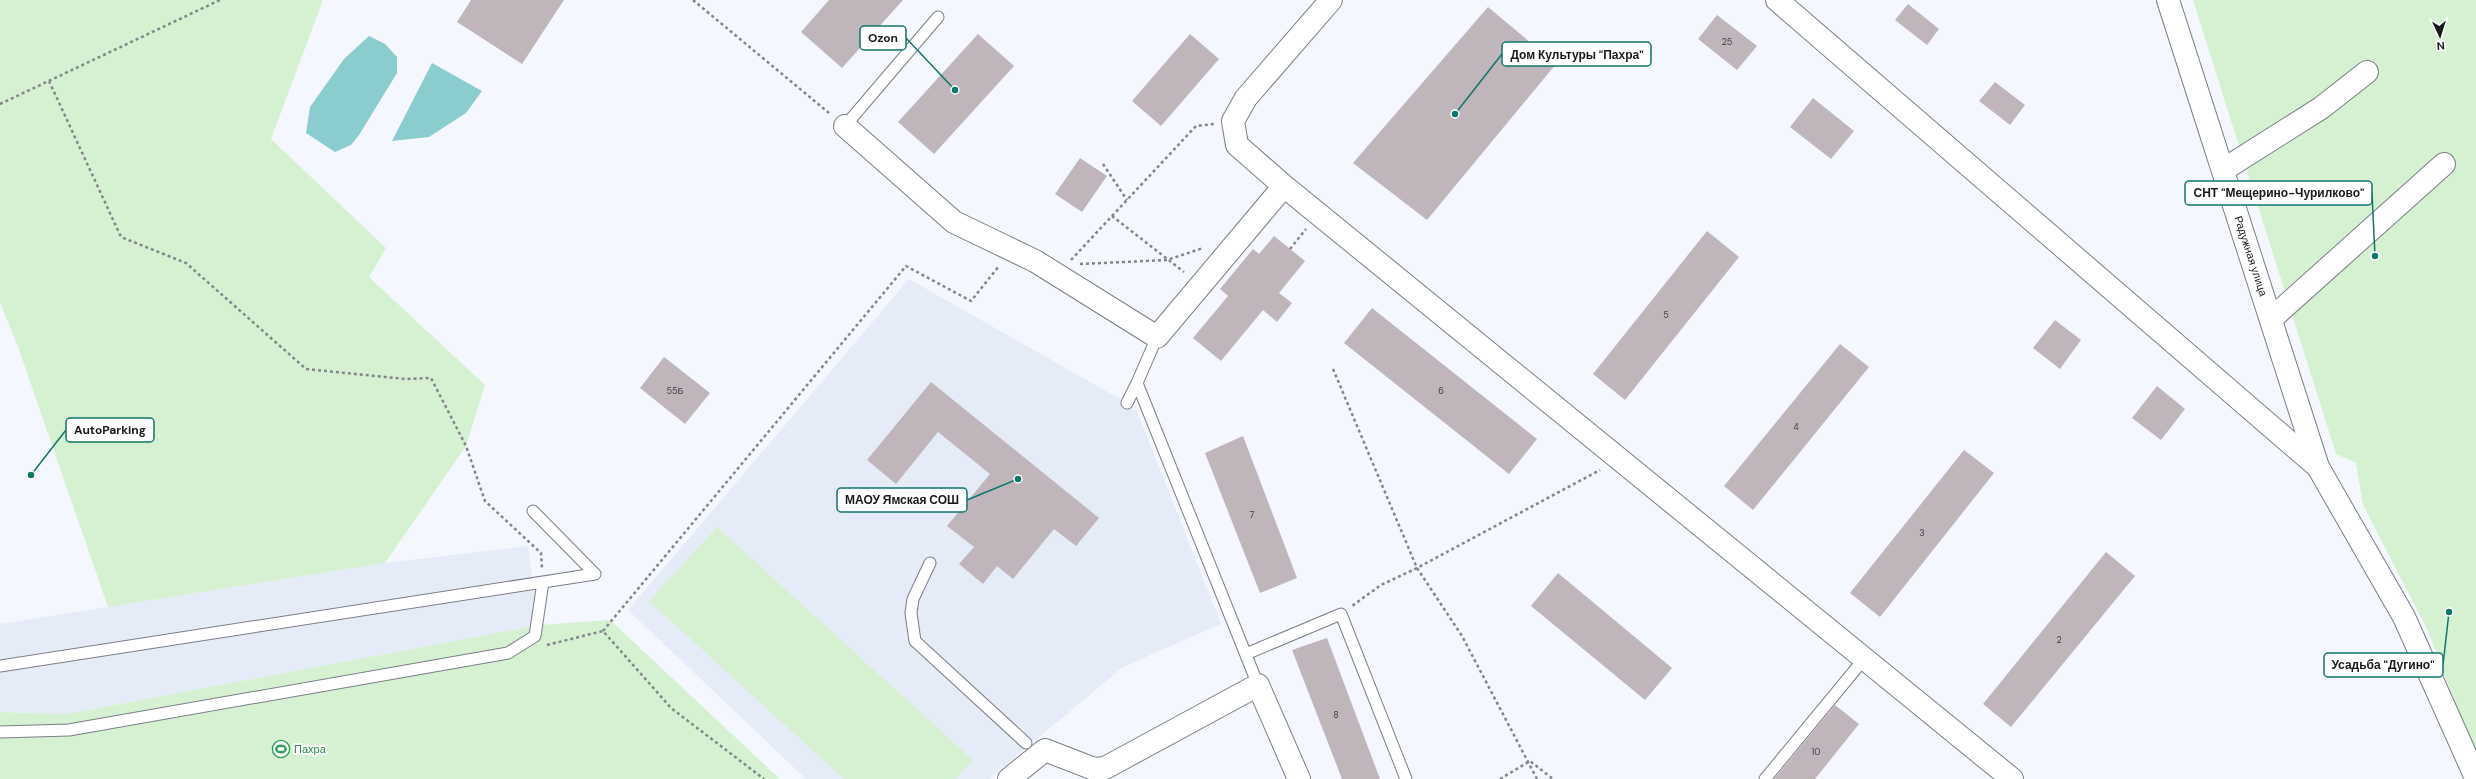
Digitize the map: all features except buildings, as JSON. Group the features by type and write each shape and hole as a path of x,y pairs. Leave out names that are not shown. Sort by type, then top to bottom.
{"street":[{"path":"1331,0 1246,98 1233,121 1237,145 1284,186 2012,779"},
{"path":"1777,0 2318,467 2404,617 2476,778"},
{"name":"Радужная улица","path":"2168,0 2318,467"},
{"path":"2223,170 2321,108 2367,72"},
{"path":"845,126 954,222 1035,261 1157,336 1284,186"},
{"path":"2271,319 2444,164"},
{"path":"1009,779 1045,750 1094,768 1105,768 1258,685 1299,779"}],"lane":[{"path":"845,126 938,17"},
{"path":"1127,403 1157,336"},
{"path":"1137,383 1258,685"},
{"path":"0,666 595,574 533,511"},
{"path":"930,563 914,599 910,613 915,641 1026,743"},
{"path":"0,732 69,730 508,653 535,636 543,582"},
{"path":"1246,654 1341,614 1406,779"},
{"path":"1765,779 1864,659"}],"path":[{"path":"0,104 220,0"},
{"path":"693,0 845,126"},
{"path":"49,80 121,237 186,263 306,369 405,379 431,378 466,446 485,501 540,553 543,582"},
{"path":"1211,246 1167,260 1067,264 1196,126 1233,121"},
{"path":"1103,164 1127,200"},
{"path":"1112,216 1167,260 1201,283"},
{"path":"543,646 603,631 906,266 971,301 1011,250"},
{"path":"1333,369 1417,568 1462,636 1530,761 1537,779"},
{"path":"1341,614 1381,585 1417,568 1620,460"},
{"path":"603,631 671,708 764,779"},
{"path":"1500,779 1530,761"},
{"path":"1530,761 1553,779"}],"shaded area":[{"path":"909,279 1127,403 1137,412 1221,624 1123,667 989,779 806,779 628,610"},
{"path":"528,546 539,625 67,714 0,712 0,624 385,563"}],"green space":[{"path":"0,0 323,0 271,139 386,248 369,277 485,385 466,446 385,563 108,607 17,344 0,303"},
{"path":"2193,0 2476,0 2476,758 2428,631 2363,505 2356,463 2336,454"},
{"path":"717,527 973,760 956,779 844,779 649,601"},
{"path":"610,620 780,779 0,779 0,712 67,714 539,625"}],"water":[{"path":"369,36 385,44 397,57 397,73 359,135 351,145 335,152 306,133 310,107 344,59"},
{"path":"432,63 482,91 466,113 429,137 392,141"}],"place":[{"name":"Ozon","path":"955,90"},
{"name":"Дом Культуры \"Пахра\"","path":"1455,114"},
{"name":"СНТ \"Мещерино-Чурилково\"","path":"2375,256"},
{"name":"AutoParking","path":"31,475"},
{"name":"МАОУ Ямская СОШ","path":"1018,479"},
{"name":"Усадьба \"Дугино\"","path":"2449,612"},
{"name":"Пахра","path":"281,749"}]}
